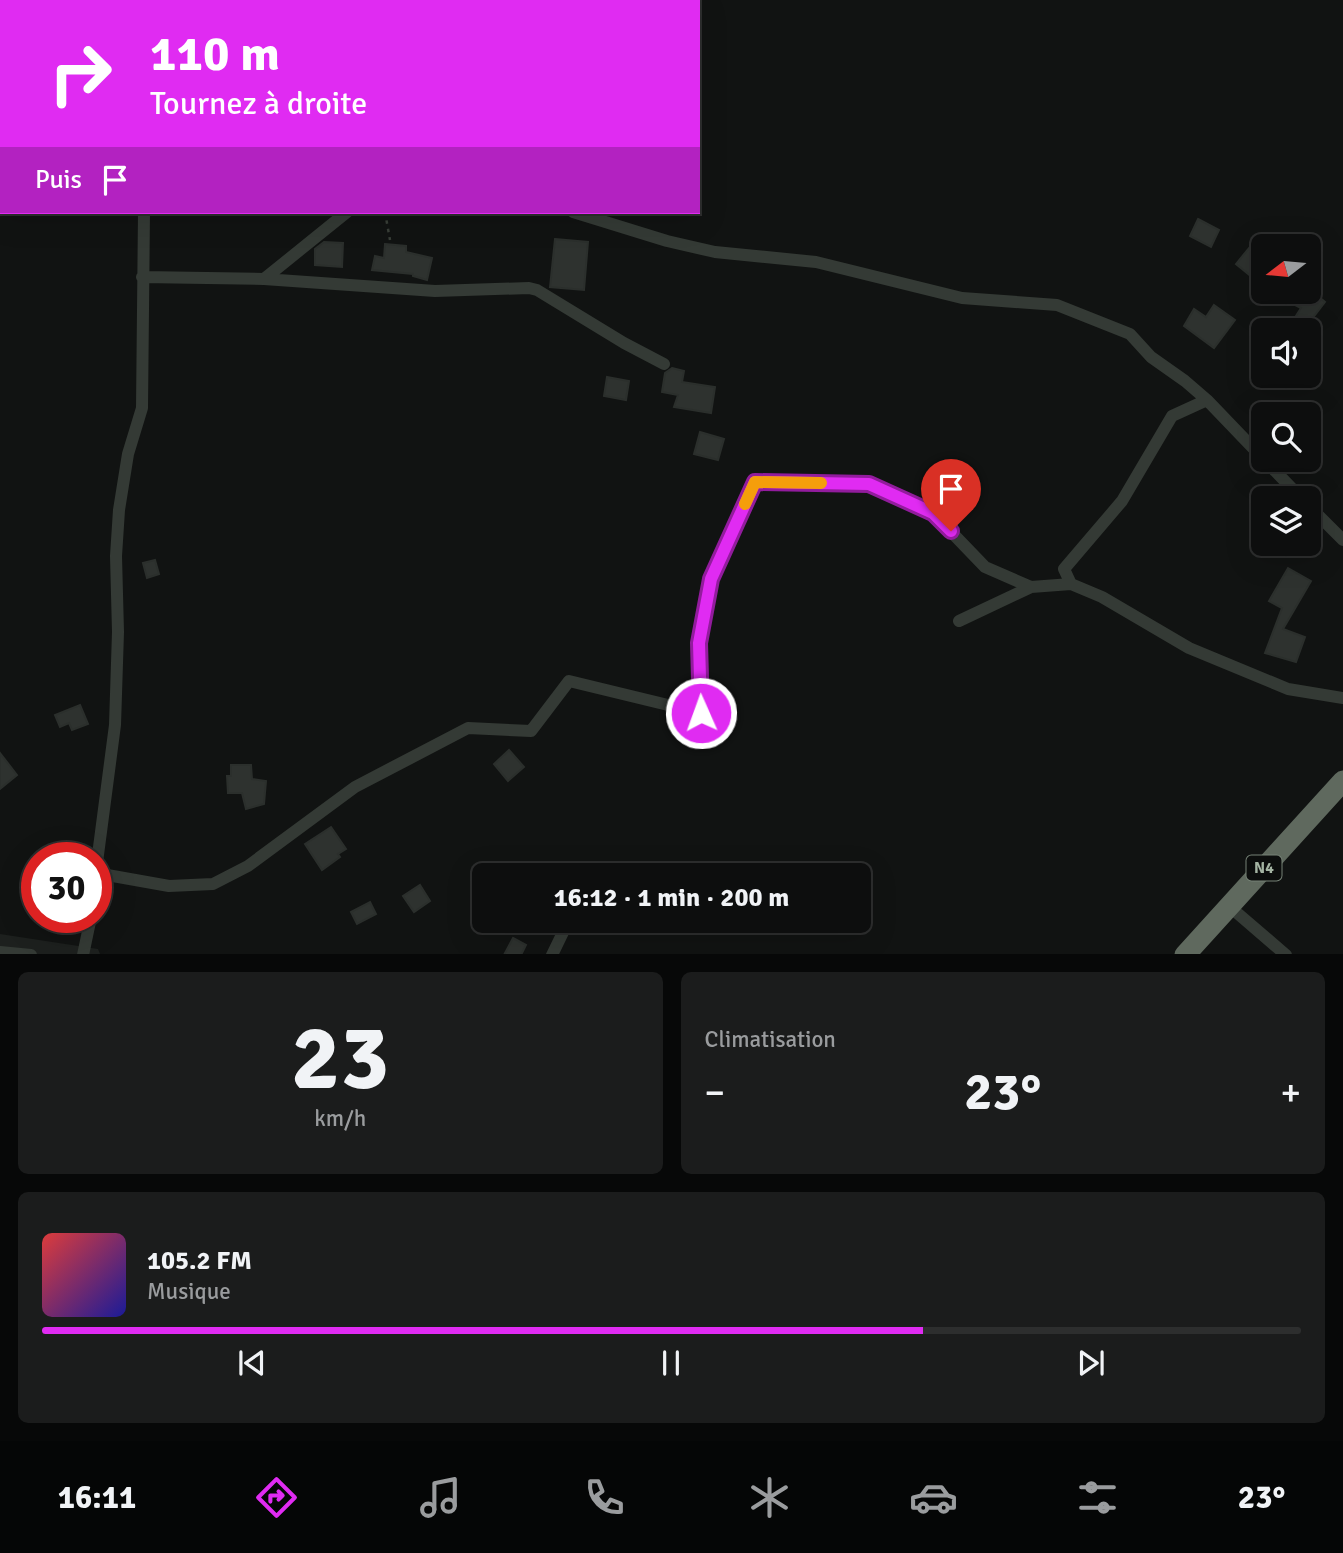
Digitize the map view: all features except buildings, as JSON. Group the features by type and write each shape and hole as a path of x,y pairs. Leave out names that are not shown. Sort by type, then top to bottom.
{"highway":[{"name":"N4","path":"1185,954 1343,781"}],"street":[{"path":"100,842 115,725 118,632 116,556 119,510 128,454 142,408 144,214"},
{"path":"264,279 345,214"},
{"path":"579,214 667,241 715,252 816,262 962,298 1057,305 1130,334 1150,357 1206,400 1289,486"},
{"path":"142,277 264,279 435,291 529,288 537,290 664,364"},
{"path":"1071,584 1064,569 1122,501 1172,416 1206,400"},
{"path":"112,874 169,886 213,884 248,866 355,787 468,728 531,730 569,681 701,713 699,643 711,579 755,482 869,484 933,513 985,567 1031,587"},
{"path":"1321,518 1343,540"},
{"path":"959,621 1031,587 1071,584 1102,597 1200,653 1288,689 1343,698"},
{"path":"1229,906 1286,954"},
{"path":"83,954 88,933"},
{"path":"552,954 562,933"},
{"path":"0,952 31,954"}],"path":[{"path":"385,214 390,240"}],"shaded area":[{"path":"0,934 98,949 100,954 0,954"}],"slow traffic":[{"path":"745,504 755,482 821,483"}],"route":[{"path":"701,713 699,643 711,579 755,482 869,484 933,513 951,531"}]}
